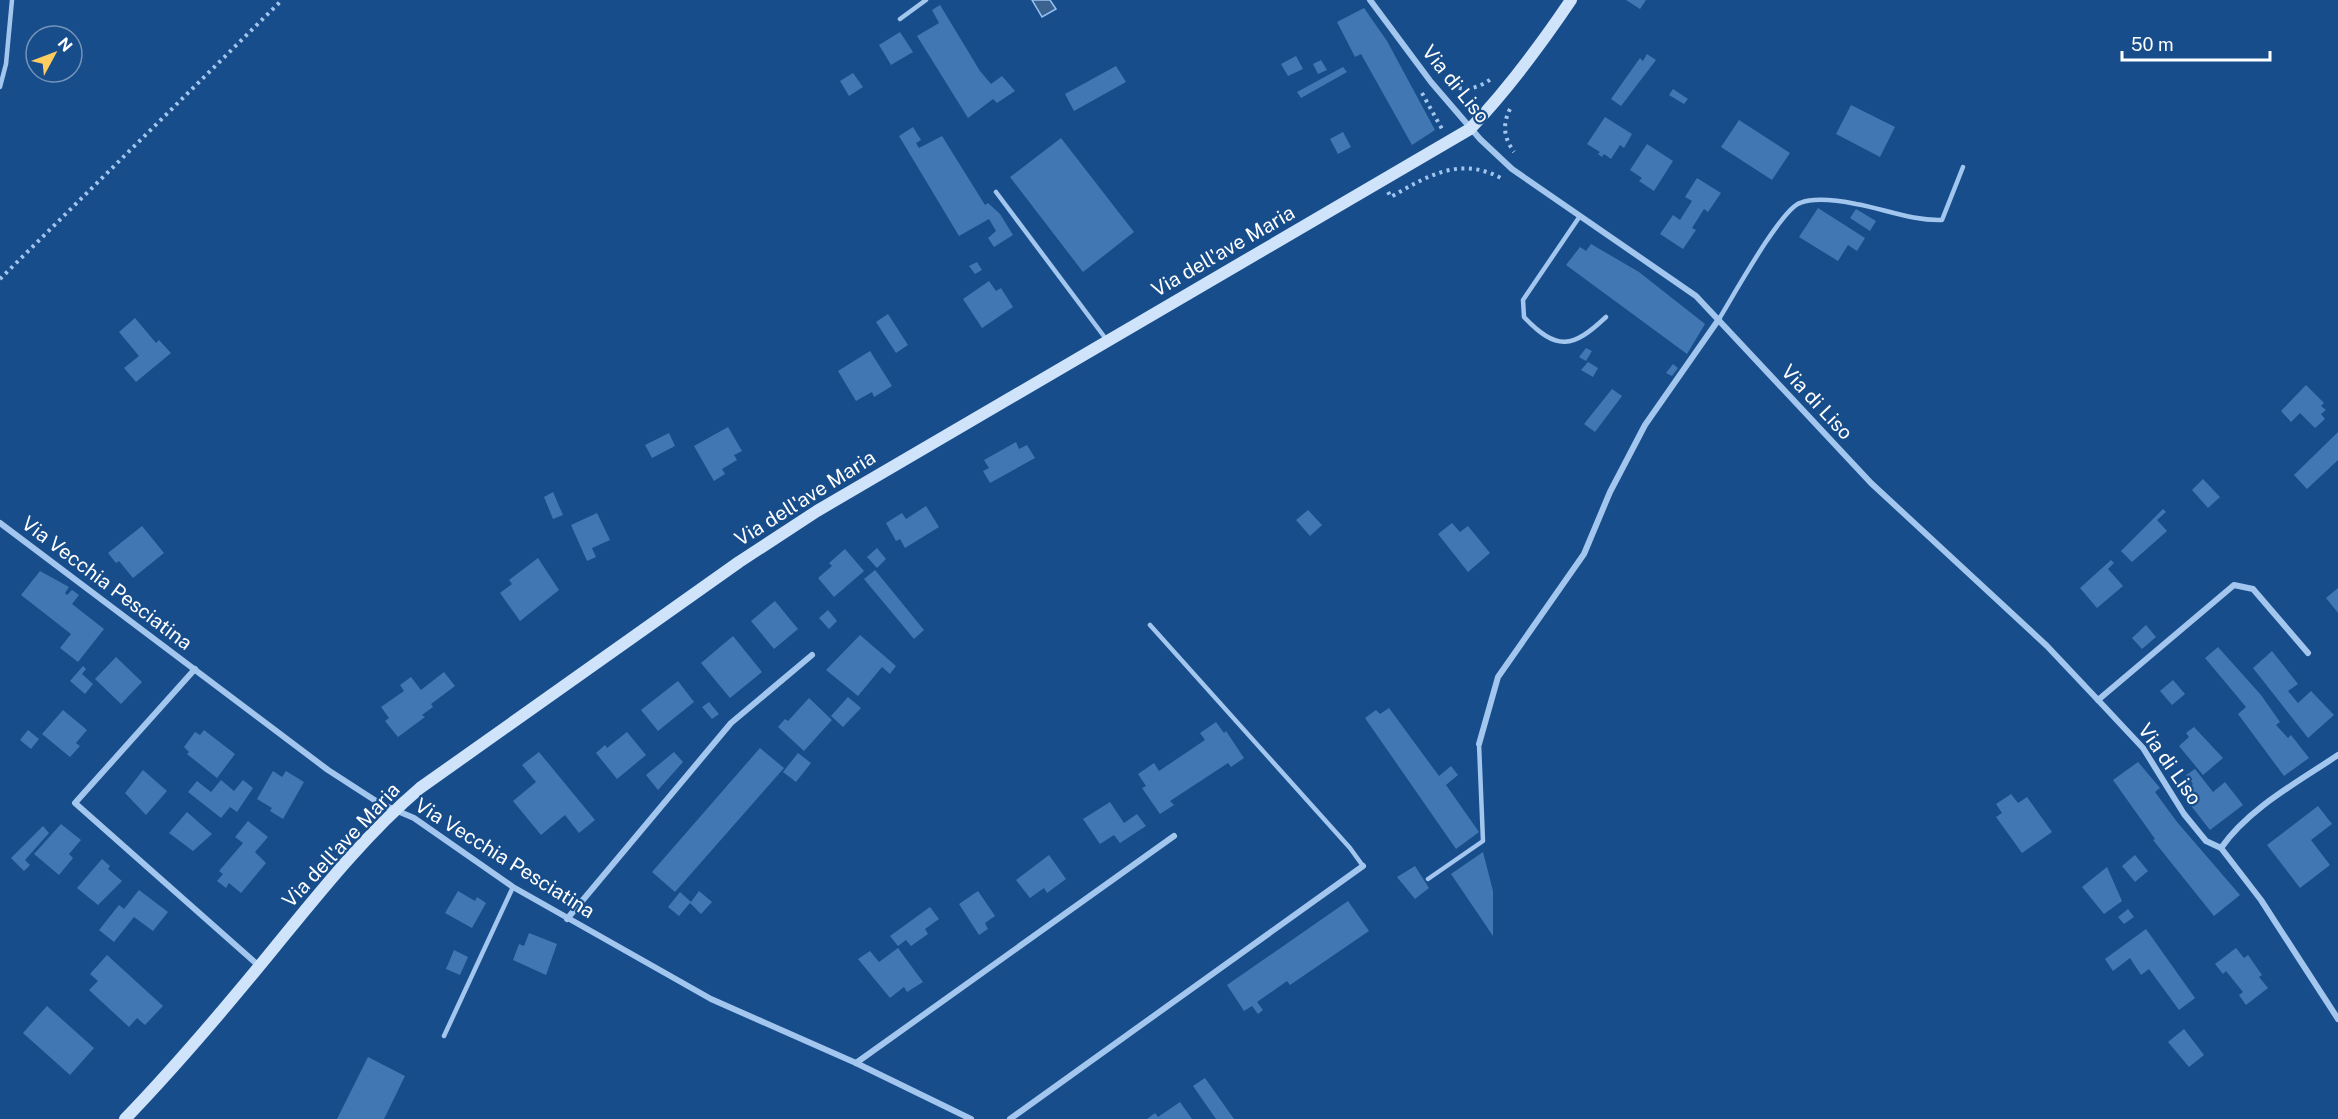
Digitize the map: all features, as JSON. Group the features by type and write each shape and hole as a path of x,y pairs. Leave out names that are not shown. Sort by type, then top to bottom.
{"street":[{"name":"Via di Liso","path":"1370,0 1431,82 1470,129 1512,169 1695,296 1870,483 2047,646 2143,748 2184,814 2206,841 2221,848 2261,900 2338,1019"},
{"name":"Via dell'ave Maria","path":"125,1119 162,1081 323,888 396,809 484,742 739,562 817,511 1470,129 1498,100 1537,51 1571,0"},
{"path":"1479,744 1498,676 1584,554 1611,492 1645,425 1719,320"},
{"name":"Via Vecchia Pesciatina","path":"0,523 328,771 379,803 414,818 513,887 567,920 711,999 856,1063 971,1119"},
{"path":"2098,700 2234,585 2253,589 2308,653"},
{"path":"567,920 731,723 812,655"},
{"path":"195,669 75,803 259,966"},
{"path":"2221,848 2232,832 2257,812 2338,755"},
{"path":"856,1063 1174,836"},
{"path":"1010,1119 1363,866"}],"lane":[{"path":"0,87 6,64 12,0"},
{"path":"900,19 926,0"},
{"path":"1719,320 1784,216 1799,203 1854,203 1925,220 1942,220 1963,166"},
{"path":"996,192 1107,341"},
{"path":"1580,216 1523,300 1524,317 1537,332 1552,342 1570,342 1587,335 1606,317"},
{"path":"1150,625 1350,848 1363,866"},
{"path":"1428,879 1483,841 1479,744"},
{"path":"444,1036 513,887"}],"path":[{"path":"0,279 282,0"},
{"path":"1448,83 1456,88 1475,88 1496,74"},
{"path":"1420,90 1443,131 1441,137"},
{"path":"1512,107 1506,117 1505,131 1508,143 1516,155"},
{"path":"1391,197 1420,180 1447,169 1467,167 1502,179"}],"water":[{"path":"1032,0 1050,0 1056,9 1042,17"}],"building":[{"path":"1626,0 1646,0 1640,9"},
{"path":"940,5 980,71 991,84 1002,76 1015,91 997,103 993,99 968,118 917,36 939,23 932,10"},
{"path":"1364,8 1387,41 1435,130 1412,145 1361,54 1355,57 1337,22"},
{"path":"900,32 913,52 891,65 879,45"},
{"path":"1647,54 1656,60 1621,106 1611,99 1640,58 1643,61"},
{"path":"1296,56 1303,69 1288,76 1281,64"},
{"path":"1321,60 1327,70 1318,74 1313,64"},
{"path":"1116,66 1126,82 1074,111 1065,94"},
{"path":"1343,67 1347,72 1301,98 1297,92"},
{"path":"853,73 863,87 849,96 840,81"},
{"path":"1673,89 1688,99 1684,104 1669,95"},
{"path":"1851,105 1895,127 1880,157 1836,134"},
{"path":"1605,117 1632,134 1624,148 1620,145 1611,159 1604,154 1602,157 1598,154 1600,152 1587,144"},
{"path":"1739,120 1790,153 1772,180 1721,147"},
{"path":"913,127 921,140 916,143 919,148 942,136 985,205 988,203 1000,214 1013,235 994,247 988,238 996,231 989,219 959,236 899,136"},
{"path":"1343,132 1351,147 1338,154 1330,139"},
{"path":"1061,138 1134,232 1083,272 1010,177"},
{"path":"1647,144 1673,161 1654,191 1639,181 1642,178 1630,170"},
{"path":"1697,178 1721,193 1708,212 1704,209 1692,228 1696,230 1683,249 1660,234 1673,215 1680,220 1692,201 1685,197"},
{"path":"1818,208 1865,238 1857,251 1848,245 1838,261 1799,237"},
{"path":"1856,209 1876,221 1870,231 1850,218"},
{"path":"1591,244 1639,272 1705,324 1687,354 1566,265 1580,247 1586,251"},
{"path":"977,262 982,270 975,274 969,266"},
{"path":"989,281 996,291 1001,288 1013,307 982,328 963,299"},
{"path":"888,314 908,345 896,353 876,322"},
{"path":"135,318 156,343 159,340 171,353 136,382 124,368 139,356 119,332"},
{"path":"1586,348 1592,351 1586,361 1579,357"},
{"path":"870,351 892,386 874,397 872,392 856,401 838,371"},
{"path":"1588,362 1598,368 1593,377 1581,370"},
{"path":"1673,364 1678,368 1672,376 1666,373"},
{"path":"2306,385 2324,403 2321,406 2326,410 2321,414 2325,419 2315,428 2300,413 2291,422 2281,411"},
{"path":"1612,389 1622,396 1595,432 1584,424"},
{"path":"728,427 742,451 734,455 737,460 722,469 725,474 714,481 694,446"},
{"path":"2338,432 2338,460 2307,489 2294,475"},
{"path":"669,433 675,446 652,458 645,445"},
{"path":"1016,442 1019,449 1027,445 1035,458 990,483 983,471 989,468 984,460"},
{"path":"2203,479 2220,497 2208,508 2192,490"},
{"path":"553,492 563,515 553,519 544,497"},
{"path":"926,506 939,527 905,548 900,539 896,541 886,523 902,513 906,519"},
{"path":"2163,509 2166,512 2157,520 2167,531 2132,562 2121,551"},
{"path":"1308,510 1322,525 1310,536 1296,520"},
{"path":"597,513 610,540 592,548 596,557 587,561 571,525"},
{"path":"1452,523 1460,532 1468,526 1490,553 1468,572 1438,534"},
{"path":"142,526 164,553 133,578 119,561 116,563 108,553"},
{"path":"877,548 886,559 877,568 867,557"},
{"path":"845,549 864,571 834,597 818,578 832,566 829,563"},
{"path":"538,558 559,590 520,621 500,593 512,584 509,580"},
{"path":"2111,560 2114,563 2108,569 2123,586 2097,608 2080,588"},
{"path":"875,570 924,630 914,639 864,579"},
{"path":"40,571 69,587 65,593 67,595 72,590 79,595 72,604 104,629 78,662 60,648 71,634 21,595"},
{"path":"2338,588 2338,613 2326,598"},
{"path":"775,601 798,629 774,649 751,621"},
{"path":"828,610 837,621 829,629 819,618"},
{"path":"2146,625 2156,637 2142,649 2132,638"},
{"path":"860,635 896,666 890,674 882,667 858,696 826,670"},
{"path":"733,636 762,672 730,698 701,663"},
{"path":"2218,647 2261,695 2280,722 2276,725 2288,738 2291,735 2309,758 2284,776 2238,714 2246,707 2205,658"},
{"path":"2272,651 2298,684 2288,691 2298,703 2311,691 2334,715 2308,738 2253,668"},
{"path":"116,657 142,682 121,704 95,679"},
{"path":"83,666 86,669 82,674 93,684 85,694 70,681"},
{"path":"444,672 455,686 431,704 433,707 422,715 425,717 398,737 385,721 389,718 381,707 404,691 400,685 411,677 421,690"},
{"path":"2173,680 2185,694 2172,705 2160,691"},
{"path":"678,681 694,702 658,731 641,710"},
{"path":"848,697 861,708 843,727 831,716"},
{"path":"809,698 832,720 804,751 778,727 785,719 788,721"},
{"path":"709,702 719,714 712,719 702,707"},
{"path":"1389,708 1439,776 1451,766 1458,775 1446,785 1479,832 1456,849 1365,718 1376,710 1380,714"},
{"path":"63,710 87,730 76,743 80,746 70,757 42,734"},
{"path":"1216,722 1224,733 1226,731 1244,758 1231,767 1228,763 1170,801 1174,805 1160,814 1142,788 1146,786 1138,774 1154,763 1159,771 1205,740 1200,733"},
{"path":"2194,727 2223,758 2203,775 2179,746 2189,737 2186,733"},
{"path":"28,730 39,739 31,749 20,740"},
{"path":"204,730 235,754 217,778 187,754 189,752 184,747 195,732 200,735"},
{"path":"627,732 646,755 617,779 596,753 605,745 607,748"},
{"path":"760,748 784,768 675,892 652,872"},
{"path":"539,752 595,820 579,833 565,815 541,835 513,801 536,782 522,765"},
{"path":"674,752 683,762 658,790 646,775"},
{"path":"798,753 811,763 796,782 783,772"},
{"path":"2138,762 2160,788 2155,792 2177,822 2240,895 2214,916 2153,840 2155,839 2113,780"},
{"path":"2195,769 2213,792 2225,782 2243,805 2210,830 2181,793 2193,784 2186,775"},
{"path":"143,770 167,791 146,815 125,793"},
{"path":"273,771 282,777 286,771 304,782 283,819 270,811 272,808 257,799"},
{"path":"221,780 234,791 243,780 253,788 237,812 230,807 221,818 188,792 197,781 211,792"},
{"path":"2011,794 2018,803 2027,797 2052,832 2022,853 1996,817 2002,813 1996,804"},
{"path":"1110,802 1124,823 1137,814 1146,826 1120,843 1114,835 1100,844 1083,819"},
{"path":"2318,806 2332,824 2311,840 2330,865 2300,888 2267,845"},
{"path":"187,812 212,834 193,851 169,833"},
{"path":"248,821 268,837 255,852 266,863 241,893 229,883 226,888 217,881 223,874 219,871 243,843 235,837"},
{"path":"61,824 81,840 69,854 73,858 59,875 34,854"},
{"path":"43,826 49,833 25,860 30,865 24,871 11,858"},
{"path":"1483,852 1493,891 1493,936 1451,874"},
{"path":"1049,855 1066,879 1047,893 1044,888 1030,898 1016,880"},
{"path":"2135,855 2148,871 2135,882 2122,866"},
{"path":"102,859 110,866 108,869 122,881 98,905 77,888"},
{"path":"1415,866 1429,888 1415,899 1397,877"},
{"path":"2107,867 2122,901 2104,914 2082,887"},
{"path":"139,890 168,912 153,931 134,917 114,942 99,930 119,905 124,909"},
{"path":"458,891 475,901 477,897 486,903 472,928 445,913"},
{"path":"699,891 712,902 701,914 690,903 679,916 668,907 680,892 691,902"},
{"path":"978,891 995,916 985,923 988,929 979,935 959,904"},
{"path":"1348,901 1369,931 1290,985 1287,981 1257,1002 1263,1010 1258,1014 1252,1006 1244,1011 1227,985"},
{"path":"930,907 939,919 925,929 928,934 911,946 906,940 898,946 890,936"},
{"path":"2128,909 2134,917 2124,924 2118,917"},
{"path":"2146,929 2195,998 2179,1010 2149,969 2141,975 2130,958 2113,971 2105,959"},
{"path":"529,933 557,944 546,975 513,960 519,944 524,946"},
{"path":"898,948 923,982 907,992 904,987 890,998 858,959 870,951 879,962"},
{"path":"2236,948 2244,958 2248,955 2262,975 2259,977 2268,988 2246,1005 2239,995 2243,992 2226,971 2223,974 2215,964"},
{"path":"454,950 468,957 460,975 446,969"},
{"path":"107,955 163,1006 145,1025 137,1018 129,1027 89,990 98,981 90,974"},
{"path":"47,1006 94,1048 70,1075 23,1033"},
{"path":"2184,1029 2204,1055 2189,1067 2168,1042"},
{"path":"368,1057 405,1076 384,1119 337,1119"},
{"path":"1205,1078 1234,1119 1216,1119 1193,1086"},
{"path":"1180,1102 1192,1119 1147,1119 1155,1113 1158,1117"}]}
